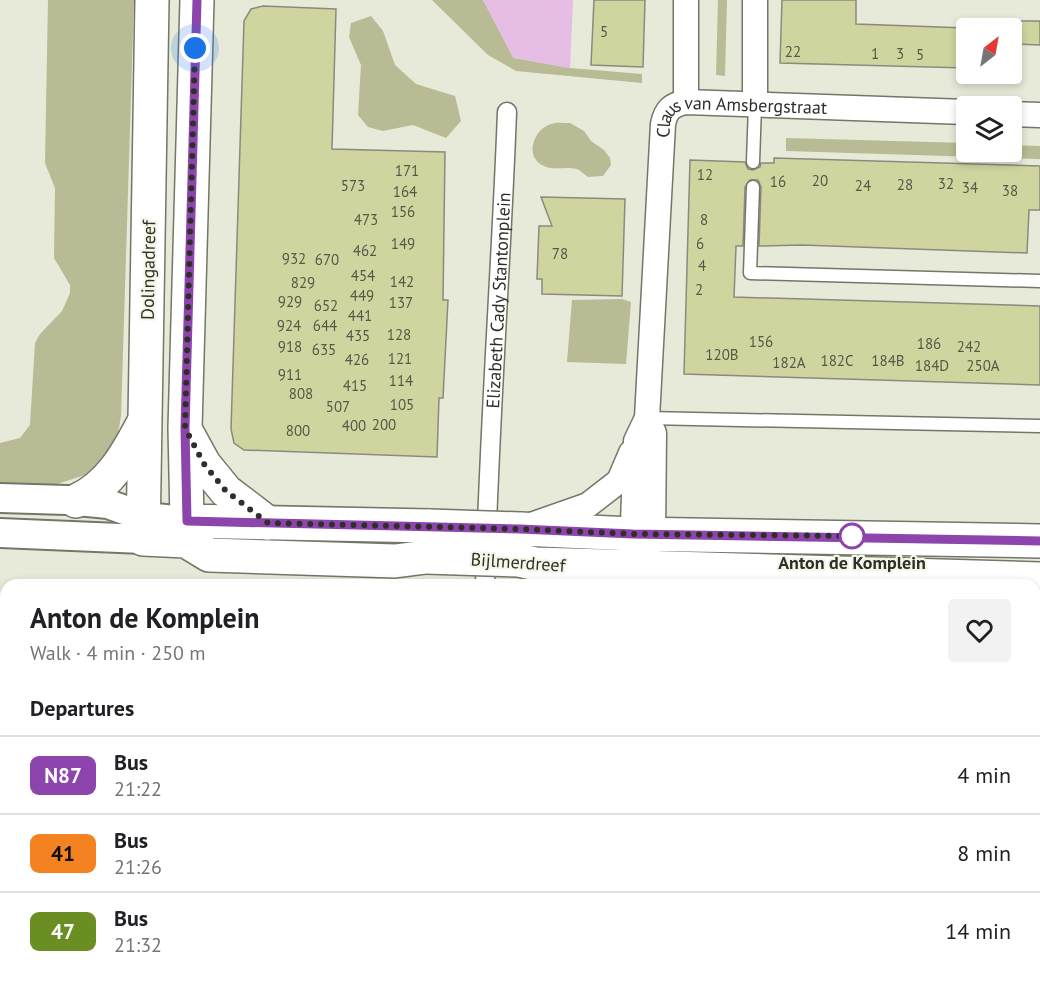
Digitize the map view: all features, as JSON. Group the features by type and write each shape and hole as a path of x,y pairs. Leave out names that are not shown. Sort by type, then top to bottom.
{"main road":[{"name":"Dolingadreef","path":"143,528 152,0"},
{"path":"187,531 185,428 197,0"},
{"path":"76,501 90,494 111,476 127,454 145,420"},
{"path":"185,428 204,464 226,491 268,523"},
{"name":"Bijlmerdreef","path":"143,528 187,531 268,523 428,542 637,547 1040,541"},
{"name":"Bijlmerdreef","path":"187,531 209,555 395,561 428,542"},
{"name":"Bijlmerdreef","path":"637,547 1040,579"}],"street":[{"path":"686,0 686,102"},
{"path":"755,0 755,105"},
{"name":"Claus van Amsbergstraat","path":"647,418 665,113 674,105 686,102 956,112"},
{"name":"Elizabeth Cady Stantonplein","path":"485,579 487,489 503,233 507,112"},
{"path":"1022,114 1040,115"},
{"path":"519,544 588,505 619,481 647,418"},
{"path":"637,547 654,433 647,418"},
{"path":"636,441 637,547"},
{"name":"Bijlmerdreef","path":"0,498 108,504 143,528"},
{"name":"Bijlmerdreef","path":"0,533 143,528"}],"lane":[{"path":"753,162 755,105"},
{"path":"753,187 750,273 1040,281"},
{"path":"647,418 1040,426"}],"green space":[{"path":"48,0 134,0 121,416 117,439 108,456 88,474 48,487 0,488 0,443 20,438 30,425 35,343 40,334 62,311 70,293 70,285 54,258 55,188 45,163"},
{"path":"432,0 483,0 514,58 570,68 642,74 642,83 516,71 488,55"},
{"path":"718,0 727,0 725,76 716,75"},
{"path":"371,16 383,31 395,65 416,84 455,96 461,121 446,138 413,125 383,131 368,127 358,115 361,65 349,37 351,23"},
{"path":"553,123 570,123 584,131 591,141 604,150 610,158 611,165 603,176 588,177 577,169 544,166 534,157 533,144 545,127"},
{"path":"786,138 956,143 956,156 786,151"},
{"path":"1022,145 1040,146 1040,159 1022,158"},
{"path":"622,299 631,302 626,364 567,362 572,300"}],"shaded area":[{"path":"483,0 573,0 570,68 513,58"}],"building":[{"path":"594,0 645,0 643,67 591,65"},
{"path":"782,0 856,0 856,24 956,28 956,68 780,63"},
{"path":"263,6 336,9 332,149 445,152 443,300 448,300 443,398 439,398 437,457 244,450 234,443 231,429 244,21 251,9"},
{"path":"1022,21 1040,21 1040,45 1022,44"},
{"path":"774,158 1040,166 1040,210 1029,210 1027,253 802,245 759,246 761,187 758,180 750,180 745,187 743,246 736,246 734,297 1040,306 1040,385 684,374 690,160 745,162 748,169 753,170 760,167 761,163 774,163"},
{"path":"541,197 625,199 622,296 542,294 542,279 537,279 539,226 552,226"}],"bus line":[{"name":"N87","path":"197,0 185,428 187,521 633,534 1040,541"}],"place":[{"name":"Anton de Komplein","path":"852,536"}],"route":[{"path":"195,48 185,428 204,464 226,491 268,523 633,534 852,536"}]}
